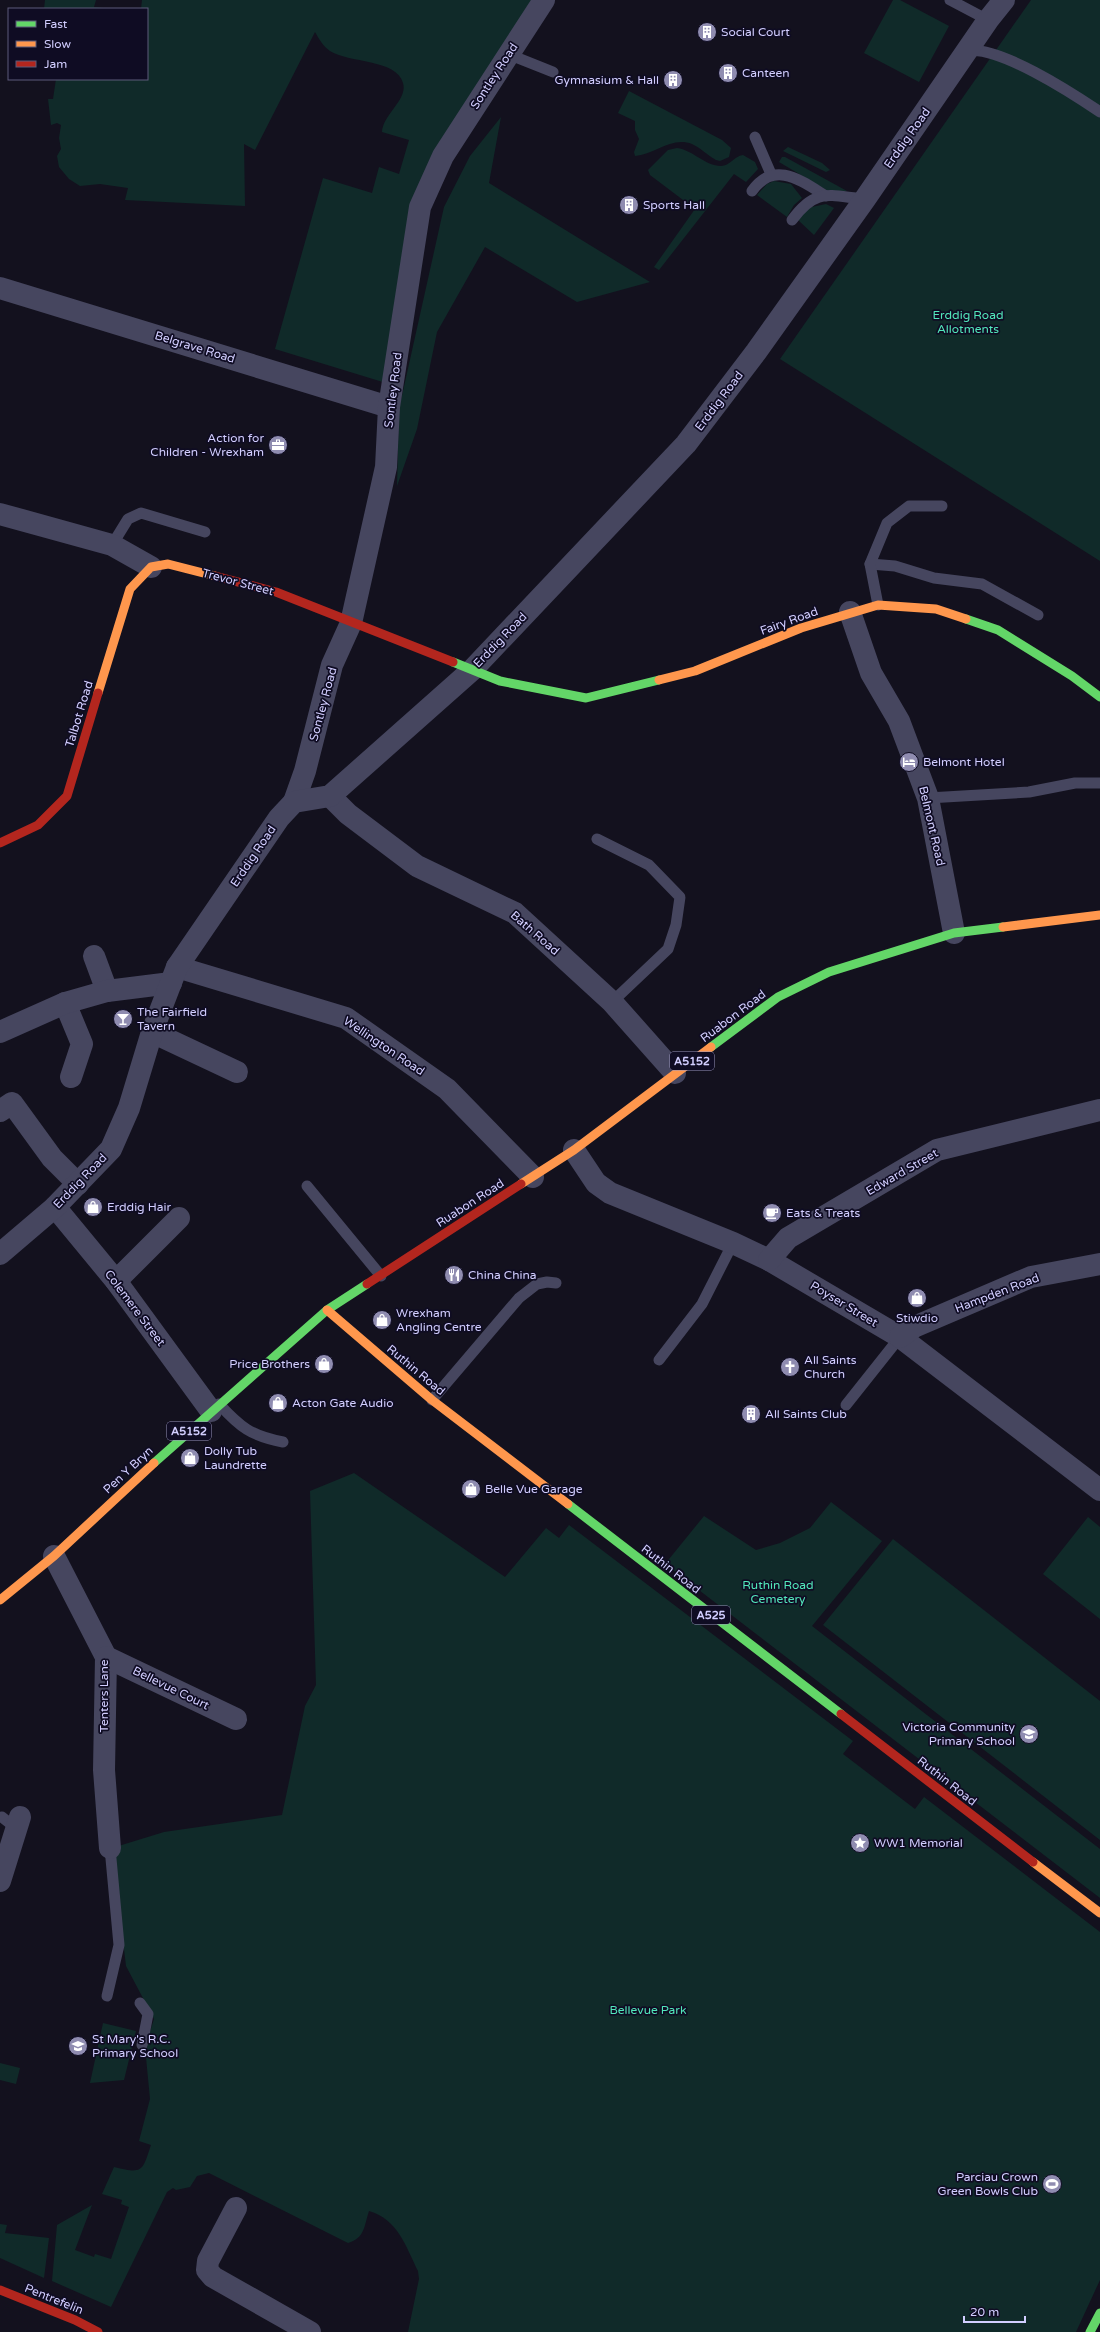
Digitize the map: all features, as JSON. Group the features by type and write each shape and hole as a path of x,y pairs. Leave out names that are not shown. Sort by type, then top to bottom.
{"main road":[{"name":"Trevor Street","path":"151,566 168,564 276,592 472,670"},
{"name":"Talbot Road","path":"0,843 38,825 67,796 130,589 151,566"},
{"name":"Fairy Road","path":"472,670 500,681 586,698 695,671 801,628 850,612 878,605 936,609 998,630 1072,676 1100,697"},
{"name":"Ruabon Road","path":"327,1310 574,1150 778,997 829,972 954,933 1100,915"},
{"name":"Ruthin Road","path":"327,1310 432,1400 1100,1914"},
{"name":"Pen Y Bryn","path":"0,1600 54,1556 215,1408 327,1310"},
{"name":"Pentrefelin","path":"0,2290 75,2320 98,2332"},
{"path":"1090,2332 1100,2312"}],"street":[{"name":"Sontley Road","path":"294,802 305,771 332,665 351,623 386,467 389,407 420,208 443,156 544,0"},
{"name":"Erddig Road","path":"330,796 472,670 686,444 756,352 865,199 988,20 1004,0"},
{"name":"Belgrave Road","path":"0,288 389,407"},
{"path":"0,514 112,545 151,566"},
{"name":"Belmont Road","path":"850,612 871,673 899,721 928,798 954,933"},
{"path":"294,802 330,796"},
{"name":"Bath Road","path":"330,796 348,814 417,866 515,913 612,1002 675,1074"},
{"name":"Erddig Road","path":"0,1254 55,1207 111,1149 129,1108 152,1032 174,975 278,818 294,802"},
{"path":"94,956 107,991"},
{"path":"0,1032 65,1003 174,975"},
{"name":"Wellington Road","path":"174,975 346,1018 447,1089 533,1177"},
{"path":"65,1003 82,1044 71,1077"},
{"path":"152,1032 237,1072"},
{"path":"0,1111 12,1102 52,1158 78,1184"},
{"name":"Edward Street","path":"769,1260 788,1238 937,1150 1100,1110"},
{"name":"Poyser Street","path":"574,1150 596,1183 610,1193 734,1243 769,1260 900,1337 1100,1490"},
{"name":"Colemere Street","path":"55,1207 116,1281 215,1408"},
{"path":"116,1281 179,1218"},
{"name":"Hampden Road","path":"900,1337 914,1327 1031,1277 1100,1264"},
{"name":"Tenters Lane","path":"54,1556 106,1657 104,1770 110,1848"},
{"name":"Bellevue Court","path":"106,1657 236,1718"},
{"path":"0,1881 13,1821"},
{"path":"236,2208 208,2261 207,2270 213,2277 310,2332"}],"lane":[{"path":"950,0 988,20"},
{"path":"967,51 984,51 1022,67 1073,94 1100,112"},
{"path":"508,54 553,72"},
{"path":"755,137 771,174"},
{"path":"752,191 764,177 771,174 781,174 795,179 826,196"},
{"path":"792,220 808,201 820,196 865,199"},
{"path":"878,605 870,564 887,524 909,506 942,506"},
{"path":"112,545 128,519 140,513 205,532"},
{"path":"870,564 895,566 934,578 982,584 1038,615"},
{"path":"928,798 1029,792 1075,783 1100,783"},
{"path":"596,839 649,865 680,897 676,925 668,949 612,1002"},
{"path":"307,1186 381,1276"},
{"path":"659,1360 702,1304 734,1243"},
{"path":"432,1400 518,1298 537,1284 547,1282 556,1283"},
{"path":"846,1405 900,1337"},
{"path":"215,1408 232,1418 253,1435 283,1442"},
{"path":"107,1996 119,1945 110,1848"},
{"path":"140,2004 148,2014 142,2045"}],"green space":[{"path":"45,0 96,0 94,7 104,8 44,8"},
{"path":"142,0 532,0 441,151 386,383 275,349 323,178 372,193 379,167 399,174 409,140 382,132 386,119 399,101 404,89 399,75 382,65 348,58 330,51 323,45 315,32 255,150 244,144 245,206 125,200 128,188 100,184 80,186 69,179 59,167 57,156 61,149 59,138 61,125 57,123 51,125 48,99 53,99 56,80 148,80 148,8 141,8"},
{"path":"893,0 900,0 949,26 919,82 864,53"},
{"name":"Erddig Road Allotments","path":"1031,0 1100,0 1100,561 780,359"},
{"path":"629,91 722,140 731,148 729,157 720,161 716,160 692,144 685,142 677,142 642,155 635,156 634,152 639,139 635,130 635,121 618,113"},
{"path":"501,117 489,183 650,282 577,302 485,247 437,332 417,429 397,486 399,409 444,207 470,156"},
{"path":"788,147 822,163 830,170 826,172 783,151"},
{"path":"677,148 683,149 710,163 721,166 724,166 737,157 743,155 755,162 758,169 746,182 734,174 659,270 654,267 695,209 650,175 648,170 668,150"},
{"path":"782,157 785,157 847,191 828,191 779,162"},
{"path":"774,181 791,184 802,198 794,205 787,217 757,195 767,184"},
{"path":"826,204 834,208 814,235 797,219 807,208"},
{"name":"Bellevue Park","path":"354,1473 505,1577 546,1528 559,1538 569,1525 853,1741 843,1754 915,1809 924,1797 1100,1932 1100,2280 1076,2332 408,2332 419,2279 418,2271 400,2235 387,2220 369,2211 361,2235 354,2241 348,2243 209,2173 197,2176 190,2187 176,2190 173,2188 167,2192 111,2307 52,2281 57,2225 92,2205 75,2250 94,2257 95,2254 111,2259 129,2207 121,2204 122,2200 102,2194 114,2167 131,2170 140,2169 146,2161 151,2145 139,2141 150,2099 145,2047 154,2019 126,1966 112,1848 164,1832 282,1815 305,1706 316,1685 310,1491"},
{"name":"Ruthin Road Cemetery","path":"831,1502 882,1541 812,1626 1100,1849 1100,1898 665,1564 704,1516 756,1550 780,1543 810,1528"},
{"path":"1088,1517 1100,1527 1100,1619 1043,1574"},
{"path":"893,1539 1100,1701 1100,1840 823,1625"},
{"path":"103,2023 136,2031 124,2080 90,2083"},
{"path":"0,2063 20,2068 16,2084 0,2080"},
{"path":"0,2224 7,2225 5,2233 49,2238 44,2278 0,2258"}],"traffic: fast":[{"path":"966,619 998,630 1072,676 1100,697"},
{"path":"453,662 500,681 586,698 659,680"},
{"path":"711,1047 778,997 829,972 954,933 1003,927"},
{"path":"154,1463 327,1310 367,1284"},
{"path":"568,1504 841,1714"},
{"path":"1090,2332 1100,2313"}],"traffic: slow":[{"path":"98,693 130,589 151,567 168,564 215,576"},
{"path":"659,680 695,671 801,628 878,605 936,609 966,619"},
{"path":"1003,927 1100,915"},
{"path":"521,1184 574,1150 711,1047"},
{"path":"327,1310 432,1400 568,1504"},
{"path":"0,1600 54,1556 154,1463"},
{"path":"1033,1862 1100,1913"}],"traffic: jam":[{"path":"215,576 276,592 453,662"},
{"path":"0,843 38,825 67,796 98,693"},
{"path":"367,1284 521,1184"},
{"path":"841,1714 1033,1862"},
{"path":"0,2290 75,2320 98,2332"}],"place":[{"name":"Social Court","path":"707,32"},
{"name":"Canteen","path":"728,73"},
{"name":"Gymnasium & Hall","path":"673,80"},
{"name":"Sports Hall","path":"629,205"},
{"name":"Action for Children - Wrexham","path":"278,445"},
{"name":"Belmont Hotel","path":"909,762"},
{"name":"The Fairfield Tavern","path":"123,1019"},
{"name":"Erddig Hair","path":"93,1207"},
{"name":"Eats & Treats","path":"772,1213"},
{"name":"China China","path":"454,1275"},
{"name":"Stiwdio","path":"917,1298"},
{"name":"Wrexham Angling Centre","path":"382,1320"},
{"name":"Price Brothers","path":"324,1364"},
{"name":"All Saints Church","path":"790,1367"},
{"name":"Acton Gate Audio","path":"278,1403"},
{"name":"All Saints Club","path":"751,1414"},
{"name":"Dolly Tub Laundrette","path":"190,1458"},
{"name":"Belle Vue Garage","path":"471,1489"},
{"name":"Victoria Community Primary School","path":"1029,1734"},
{"name":"WW1 Memorial","path":"860,1843"},
{"name":"St Mary's R.C. Primary School","path":"78,2046"},
{"name":"Parciau Crown Green Bowls Club","path":"1052,2184"}]}
